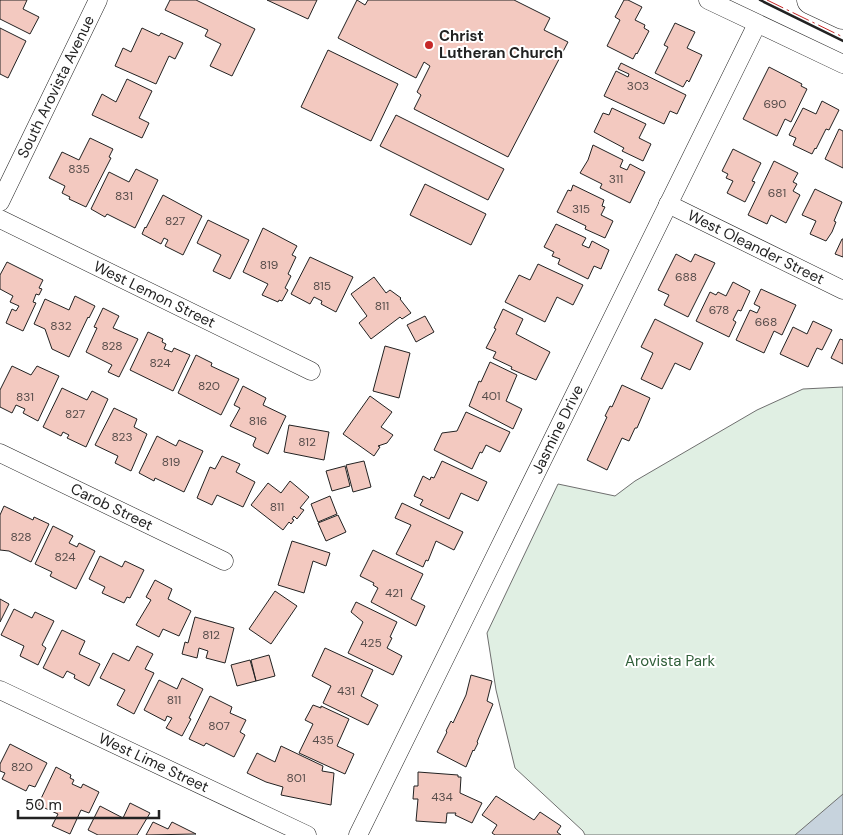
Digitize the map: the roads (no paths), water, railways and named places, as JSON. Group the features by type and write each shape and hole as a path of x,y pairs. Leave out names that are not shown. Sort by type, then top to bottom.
{"main road":[{"path":"811,0 843,16"}],"street":[{"name":"South Arovista Avenue","path":"0,202 98,0"},
{"path":"708,0 843,64"},
{"name":"Jasmine Drive","path":"358,835 756,24"},
{"name":"West Oleander Street","path":"668,204 843,290"},
{"name":"West Lemon Street","path":"0,219 311,371"},
{"name":"Carob Street","path":"0,453 224,561"},
{"name":"West Lime Street","path":"0,690 307,835"}],"place":[{"name":"Christ Lutheran Church","path":"429,45"}],"park label":[{"name":"Arovista Park","path":"670,661"}]}
